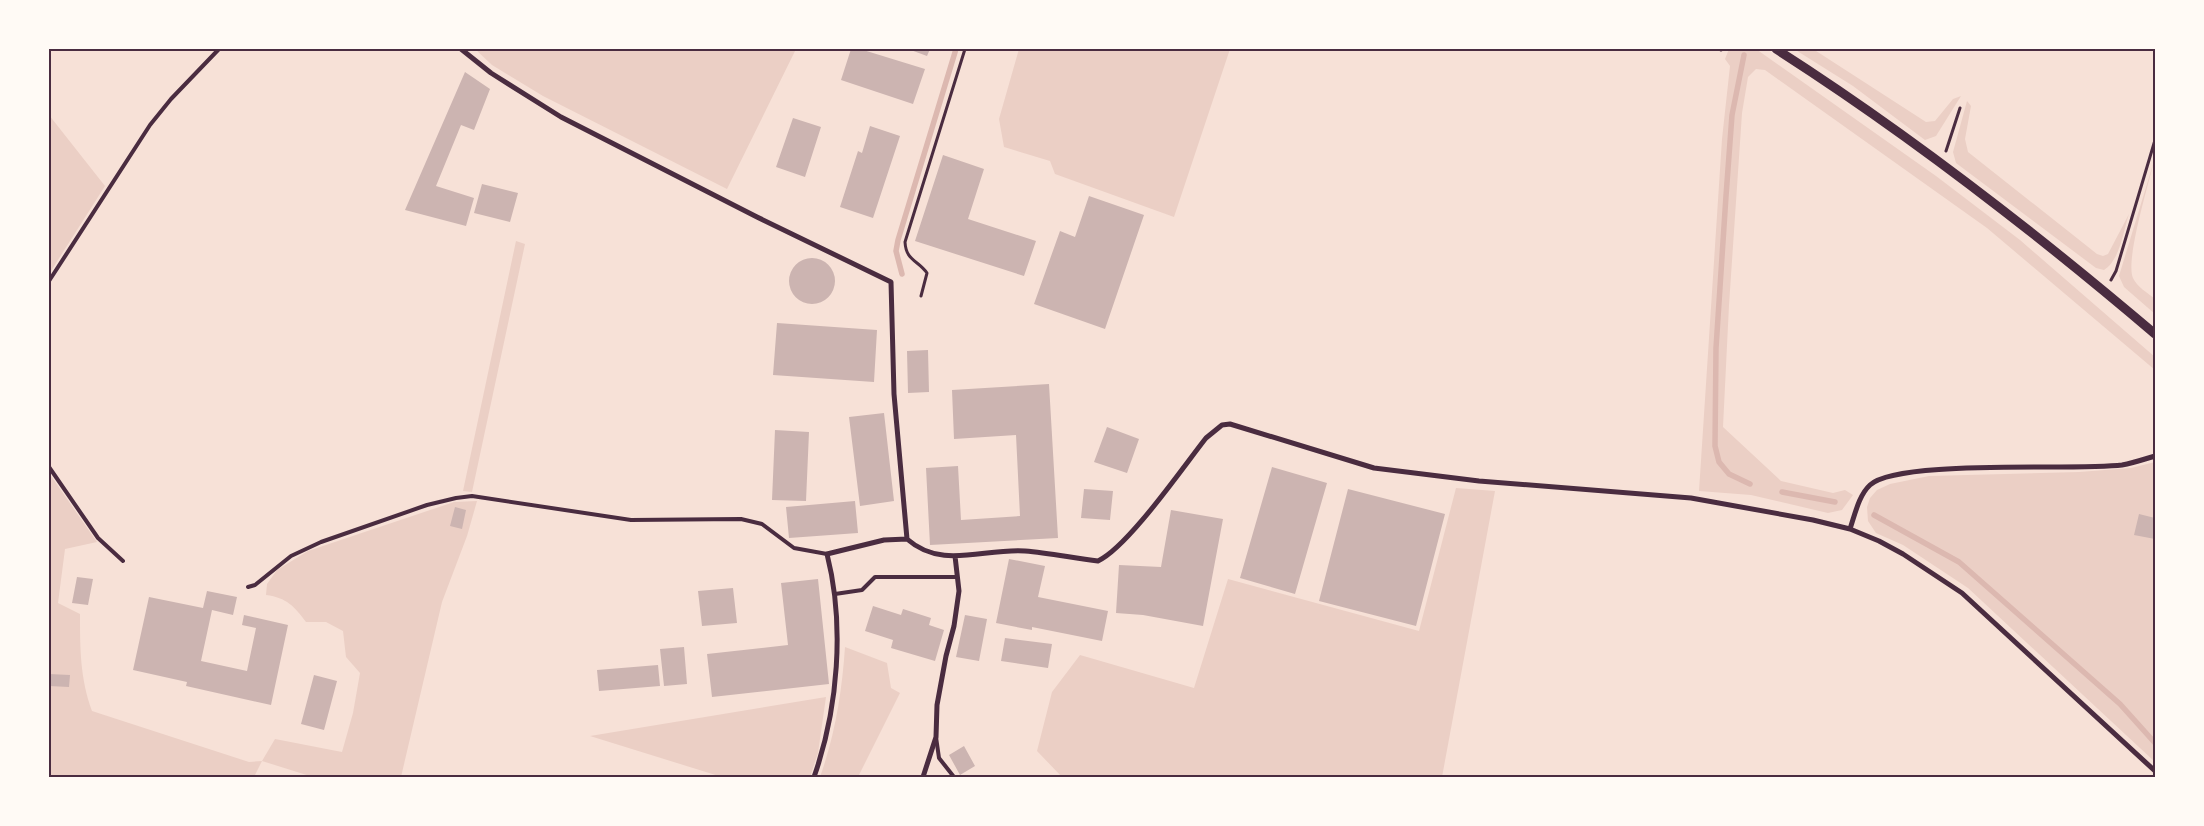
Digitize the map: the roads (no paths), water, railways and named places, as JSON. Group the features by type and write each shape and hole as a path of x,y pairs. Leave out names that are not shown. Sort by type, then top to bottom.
{"street":[{"path":"461,49 491,73 561,117 757,217 891,282 894,394 907,539"},
{"path":"1776,49 1900,133 2105,291 2155,334"},
{"path":"814,777 819,764 834,688 834,594 827,554 884,540 907,539 922,551 930,554 956,556 1024,551 1098,560 1105,557 1125,540 1206,438 1222,425 1230,424 1374,468 1479,481 1691,498 1813,520 1850,529 1879,541 1903,554 1962,593 2155,772"},
{"path":"1850,529 1862,496 1871,484 1885,476 1940,470 2122,464 2155,456"},
{"path":"923,777 936,737 936,705 954,626 959,591 956,556"}],"lane":[{"path":"49,281 150,125 171,99 220,49"},
{"path":"49,466 98,538 110,552 123,561"},
{"path":"248,586 255,585 291,556 321,542 427,505 472,496 632,520 741,519 762,524 794,548 827,554"},
{"path":"834,594 862,590 875,577 957,577"},
{"path":"936,737 939,758 954,777"}],"waterway":[{"path":"902,274 896,251 898,240 956,49"},
{"path":"1744,55 1732,115 1716,348 1715,446 1719,462 1729,474 1750,484"},
{"path":"1782,492 1835,502"},
{"path":"1874,515 1959,562 2120,704 2155,743"}]}
